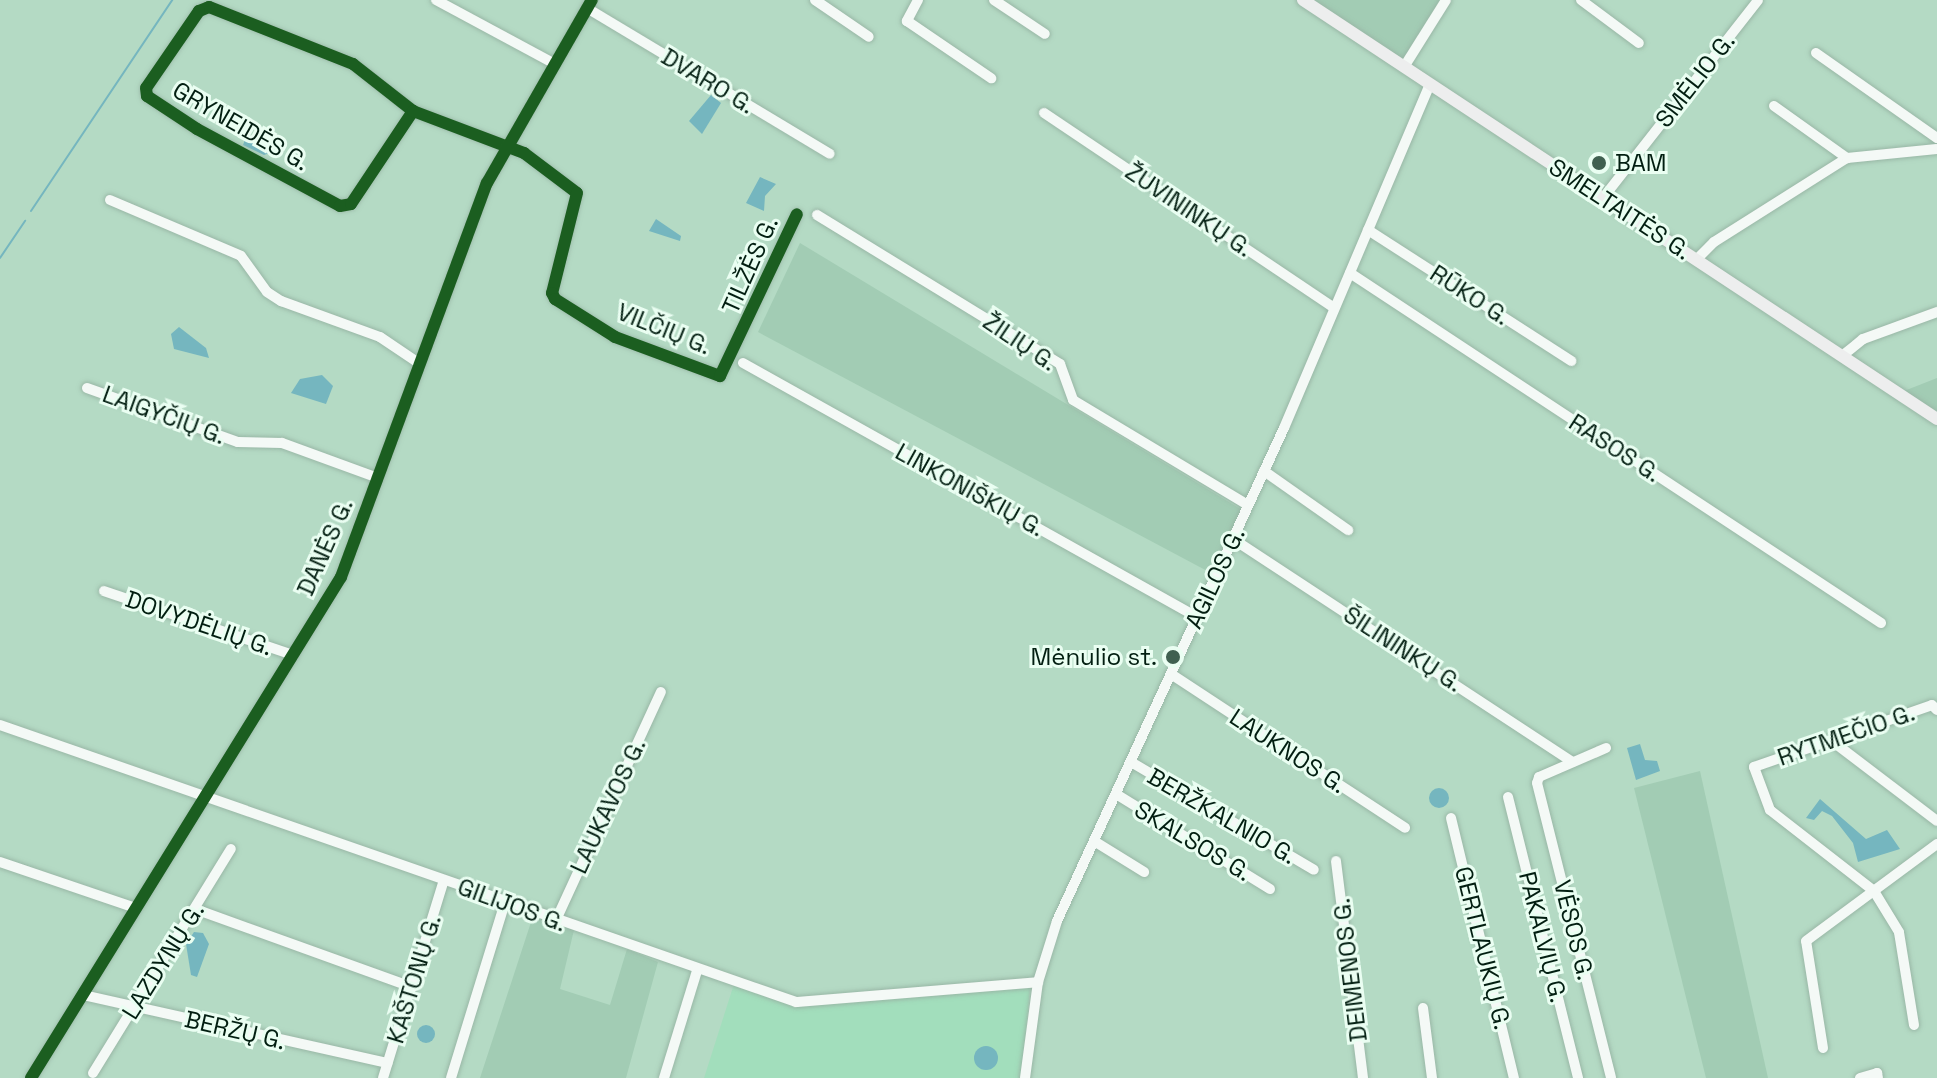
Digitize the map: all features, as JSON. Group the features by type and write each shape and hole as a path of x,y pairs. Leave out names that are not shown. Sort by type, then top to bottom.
{"main road":[{"name":"SMELTAITĖS G.","path":"1303,0 1937,419"}],"street":[{"path":"436,0 553,63"},
{"path":"815,0 869,37"},
{"path":"918,0 907,21 991,78"},
{"path":"994,0 1045,34"},
{"path":"1404,67 1446,0"},
{"path":"1581,0 1639,43"},
{"name":"SMĖLIO G.","path":"1603,198 1758,0"},
{"name":"DANĖS G.","path":"31,1078 341,577 417,362 507,145 590,4"},
{"name":"DVARO G.","path":"590,4 830,154"},
{"name":"GRYNEIDĖS G.","path":"413,111 351,204 340,206 197,129 147,96 146,88 199,11 209,7 353,64 413,111 507,145"},
{"path":"1816,53 1937,138"},
{"name":"AGILOS G.","path":"1025,1078 1038,982 1057,921 1264,471 1430,84"},
{"path":"1774,106 1847,158"},
{"name":"ŽUVININKŲ G.","path":"1044,113 1334,308"},
{"name":"VILČIŲ G.","path":"507,145 577,193 552,293 555,299 615,337 720,376"},
{"path":"1696,260 1714,242 1847,158 1937,149"},
{"path":"110,200 241,256 267,292 281,301 380,337 417,362"},
{"name":"TILŽĖS G.","path":"720,376 797,214"},
{"name":"ŽILIŲ G.","path":"817,215 1060,364 1073,400 1248,505"},
{"name":"RŪKO G.","path":"1368,230 1571,361"},
{"name":"RASOS G.","path":"1350,273 1881,623"},
{"path":"1842,356 1863,339 1937,312"},
{"name":"LINKONIŠKIŲ G.","path":"743,363 1197,617"},
{"name":"LAIGYČIŲ G.","path":"87,388 238,442 282,443 378,478"},
{"path":"1264,471 1348,530"},
{"name":"ŠILININKŲ G.","path":"1233,539 1572,762"},
{"name":"DOVYDĖLIŲ G.","path":"104,591 293,655"},
{"name":"LAUKNOS G.","path":"1171,674 1405,828"},
{"name":"LAUKAVOS G.","path":"556,920 661,692"},
{"name":"RYTMEČIO G.","path":"1874,891 1770,810 1754,767 1932,705 1937,710"},
{"name":"GILIJOS G.","path":"0,725 208,794 697,971 796,1002 1038,982"},
{"path":"1832,741 1937,821"},
{"path":"1572,762 1606,748"},
{"name":"BERŽKALNIO G.","path":"1131,762 1314,870"},
{"name":"VĖSOS G.","path":"1572,762 1537,783 1611,1078"},
{"name":"SKALSOS G.","path":"1116,794 1270,889"},
{"name":"PAKALVIŲ G.","path":"1508,797 1578,1078"},
{"name":"GERTLAUKIŲ G.","path":"1451,818 1514,1078"},
{"path":"1094,841 1144,872"},
{"path":"1823,1048 1806,941 1937,844"},
{"name":"LAZDYNŲ G.","path":"93,1073 231,849"},
{"name":"DEIMENOS G.","path":"1336,861 1363,1078"},
{"path":"0,862 136,908"},
{"name":"KAŠTONŲ G.","path":"383,1078 444,880"},
{"path":"1874,891 1902,941 1914,1025"},
{"path":"451,1078 505,902"},
{"path":"195,909 412,987"},
{"path":"664,1078 697,971"},
{"name":"BERŽŲ G.","path":"83,995 388,1063"},
{"path":"1423,1008 1432,1078"},
{"path":"1860,1078 1878,1076"}],"shaded area":[{"path":"1310,0 1443,0 1404,62"},
{"path":"800,243 1242,510 1211,573 758,332"},
{"path":"1937,378 1937,413 1904,391"},
{"path":"1700,771 1768,1078 1706,1078 1634,788"},
{"path":"533,916 574,930 560,989 610,1005 627,949 658,962 626,1078 480,1078"},
{"path":"734,984 790,1004 1030,988 1021,1078 704,1078"}],"water":[{"path":"711,95 721,103 702,134 689,121"},
{"path":"247,134 272,148 272,152 264,155 243,145"},
{"path":"760,177 776,184 765,196 764,211 746,203"},
{"path":"656,219 681,236 680,241 649,231"},
{"path":"179,327 206,348 209,358 174,349 171,334"},
{"path":"322,375 333,386 326,404 291,393 300,379"},
{"path":"1640,744 1645,760 1657,761 1660,771 1636,780 1627,748"},
{"path":"1439,788 1446,791 1449,798 1446,805 1439,808 1432,805 1429,798 1432,791"},
{"path":"1820,799 1866,839 1887,830 1900,849 1858,862 1853,843 1832,816 1822,811 1814,820 1806,818"},
{"path":"194,932 203,933 209,944 197,977 191,975 186,944"},
{"path":"426,1025 433,1027 433,1041 426,1043 419,1041 417,1034 419,1027"},
{"path":"986,1046 994,1050 998,1058 994,1066 986,1070 978,1066 974,1058 978,1050"}],"waterway":[{"path":"31,211 172,0"},
{"path":"0,258 25,221"}],"cycle path":[{"path":"31,1078 341,577 487,183 592,0"},
{"path":"413,111 353,64 209,7 199,11 146,88 147,96 197,129 340,206 351,204 413,111 524,153 577,193 552,293 555,299 615,337 720,376 797,214"}],"place":[{"name":"BAM","path":"1599,163"},
{"name":"Mėnulio st.","path":"1173,657"}]}
